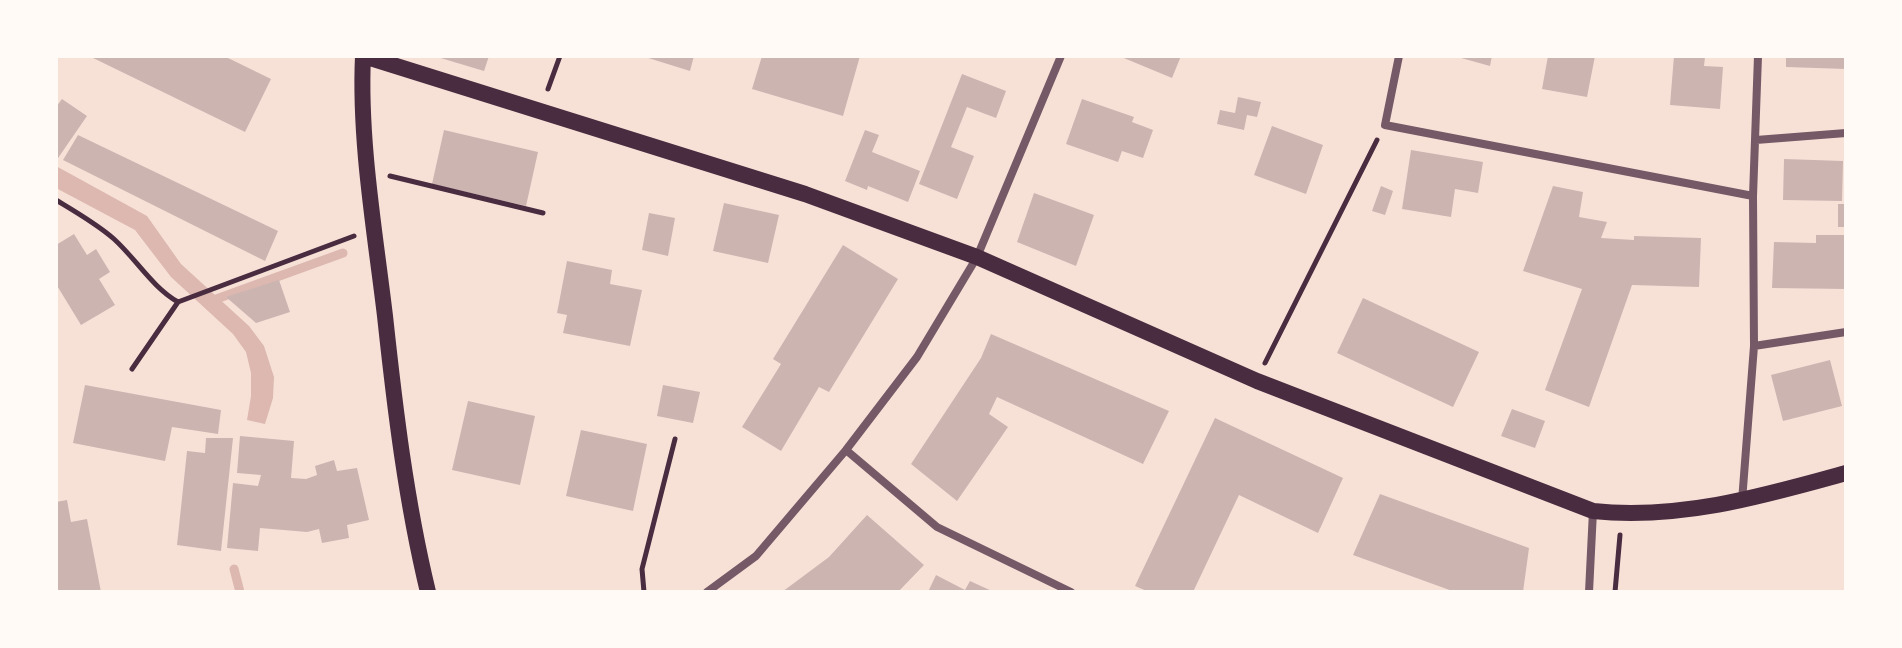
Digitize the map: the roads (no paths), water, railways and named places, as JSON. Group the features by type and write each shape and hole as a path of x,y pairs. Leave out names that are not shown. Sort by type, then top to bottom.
{"main road":[{"path":"428,592 398,440 373,228 362,81 364,56 805,194 977,257 1257,381 1593,511 1621,514 1692,511 1742,502 1846,473"}],"street":[{"path":"707,592 756,556 846,450 917,357 977,257 1061,56"},
{"path":"1399,56 1385,125 1753,196"},
{"path":"1742,502 1754,346 1753,196 1758,56"},
{"path":"1756,140 1846,133"},
{"path":"1754,346 1846,332"},
{"path":"846,450 937,527 1071,592"},
{"path":"1589,592 1593,511"}],"waterway":[{"path":"208,302 343,253"},
{"path":"234,569 240,592"}]}
